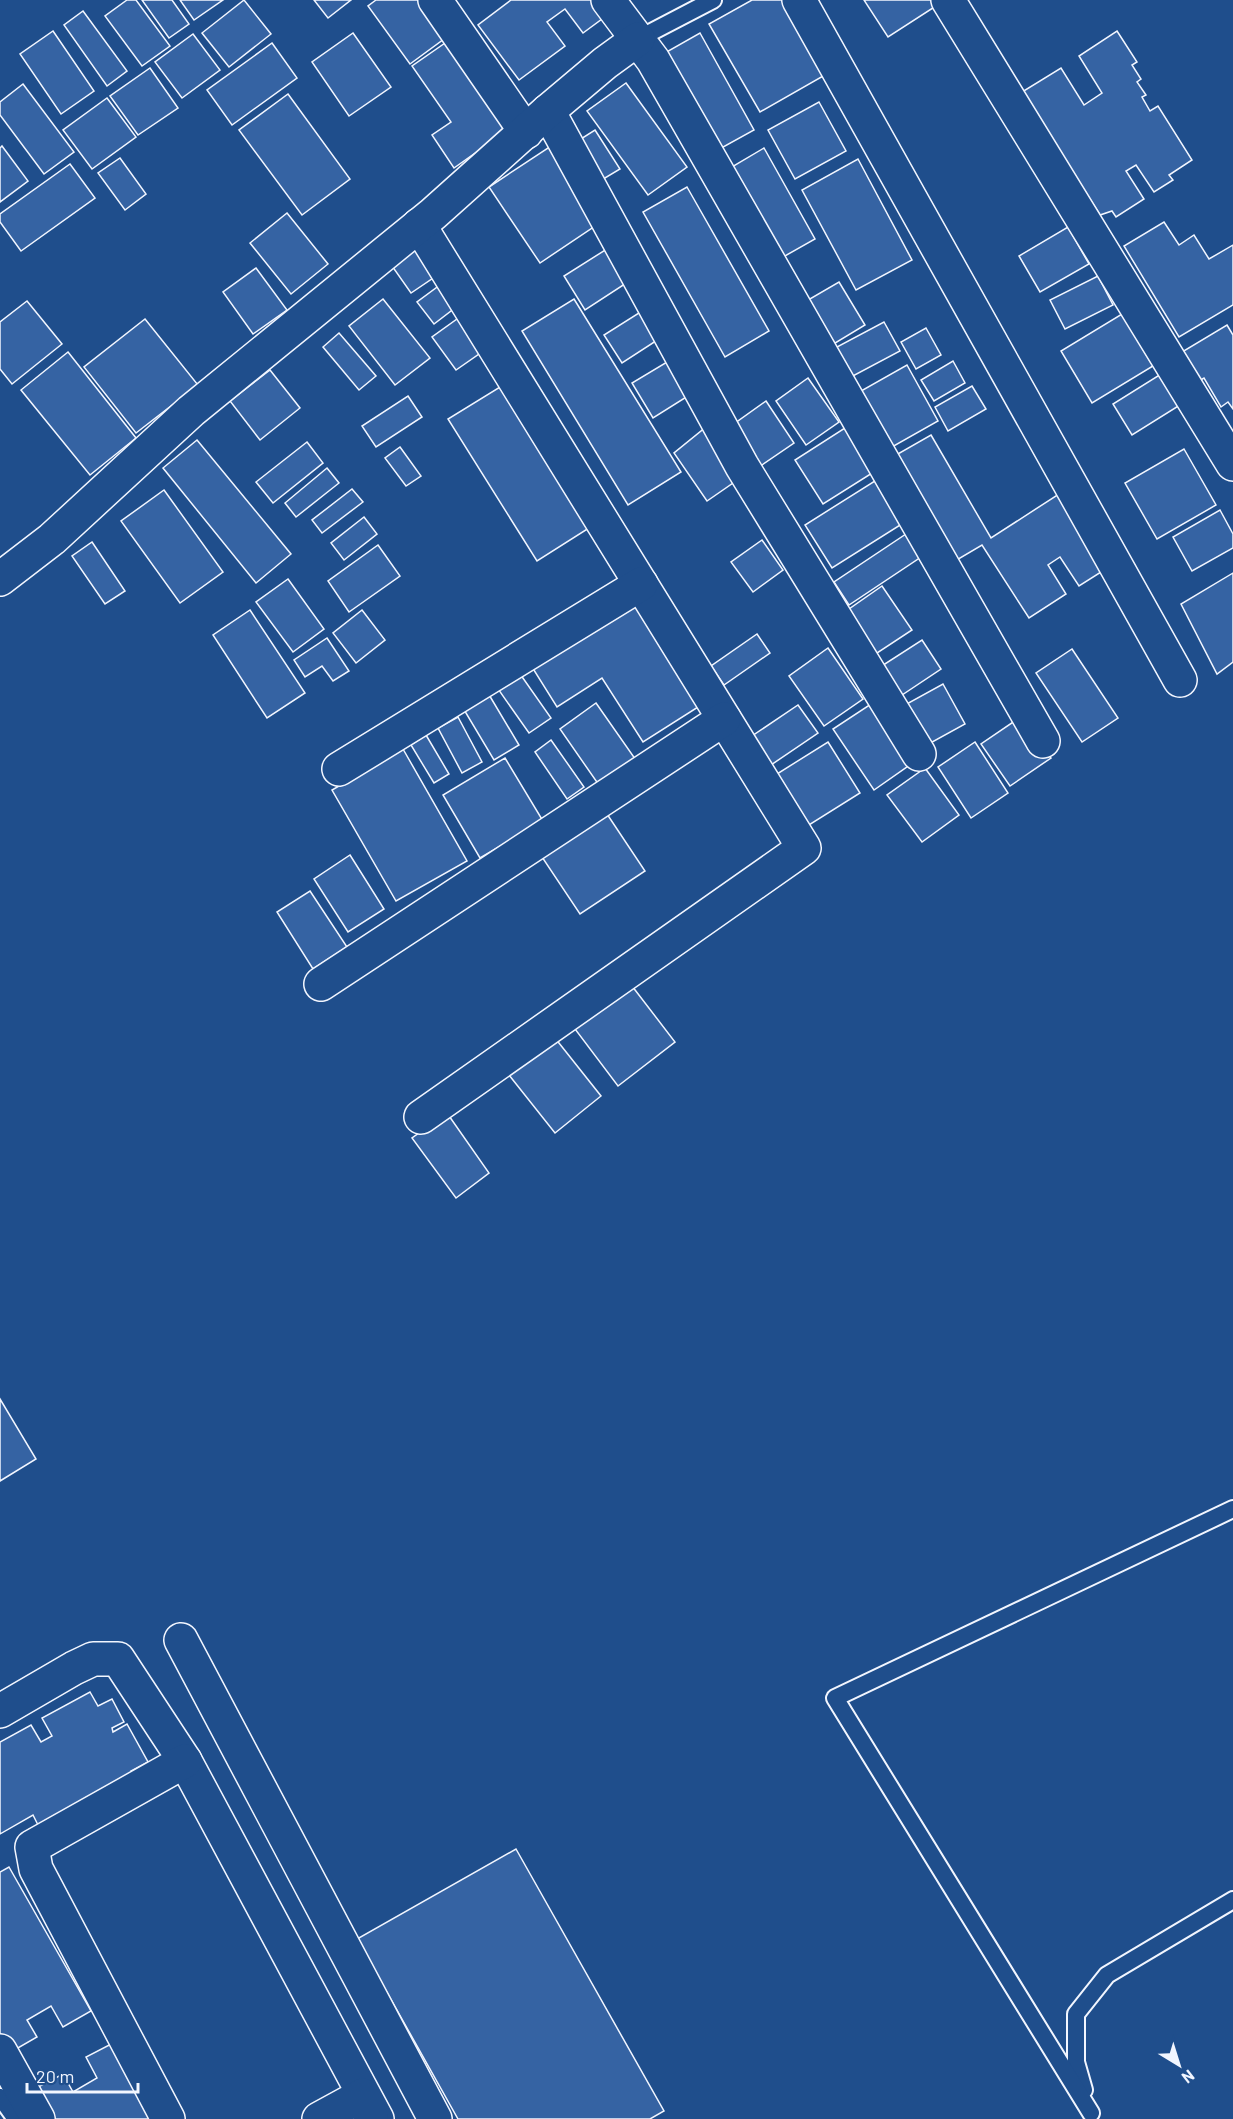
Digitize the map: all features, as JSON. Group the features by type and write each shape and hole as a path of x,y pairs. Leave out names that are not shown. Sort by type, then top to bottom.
{"street":[{"path":"435,0 537,121 742,466 919,754"},
{"path":"608,0 659,70 1044,741"},
{"path":"800,0 1180,680"},
{"path":"948,0 1233,464"},
{"path":"0,579 52,539 191,411 419,225 605,63 638,39"},
{"path":"419,225 804,848 421,1117"},
{"path":"339,770 640,584"},
{"path":"321,984 724,719"},
{"path":"181,1640 435,2119"},
{"path":"0,1711 93,1659 118,1659 185,1761 371,2111 319,2119"},
{"path":"168,2119 36,1869 32,1847 185,1761"},
{"path":"0,2051 38,2119"}],"lane":[{"path":"638,39 713,0"},
{"path":"1092,2116 835,1698 1233,1509"},
{"path":"1092,2116 1076,2062 1076,2014 1107,1975 1233,1900"},
{"path":"0,2097 16,2119"}],"building":[{"path":"127,0 136,0 170,46 142,66 105,16"},
{"path":"142,0 172,0 189,24 169,38"},
{"path":"180,0 223,0 194,20"},
{"path":"244,0 271,34 229,67 202,33"},
{"path":"314,0 351,0 328,18"},
{"path":"376,0 422,0 448,36 410,64 368,6"},
{"path":"511,0 600,0 610,13 583,33 565,9 547,22 565,46 519,80 478,25"},
{"path":"752,0 782,0 825,75 760,112 709,24"},
{"path":"864,0 932,0 936,6 888,37"},
{"path":"83,11 127,71 107,86 64,25"},
{"path":"53,31 94,91 61,114 20,54"},
{"path":"1117,31 1137,62 1132,65 1141,79 1137,82 1146,95 1142,97 1150,111 1158,106 1192,160 1169,175 1173,180 1154,192 1136,165 1126,171 1144,199 1116,217 1112,211 1100,215 1022,92 1061,68 1084,105 1102,93 1079,56"},
{"path":"353,33 391,87 349,116 312,62"},
{"path":"700,33 754,130 716,151 663,54"},
{"path":"193,34 220,70 182,98 155,62"},
{"path":"448,41 509,129 454,168 432,135 451,122 412,66"},
{"path":"272,43 297,78 232,125 207,90"},
{"path":"150,68 178,108 138,135 110,96"},
{"path":"626,83 687,167 648,195 587,111"},
{"path":"23,84 74,152 44,174 0,115 0,102"},
{"path":"288,94 350,179 302,215 239,130"},
{"path":"107,98 136,137 92,169 63,130"},
{"path":"819,102 846,151 795,179 768,130"},
{"path":"595,130 620,169 600,181 576,142"},
{"path":"554,144 604,220 540,263 489,187"},
{"path":"2,146 28,181 0,202 0,148"},
{"path":"764,148 815,239 776,261 725,171"},
{"path":"120,158 146,194 125,210 98,173"},
{"path":"858,159 912,260 856,290 802,190"},
{"path":"70,164 95,198 21,251 0,222 0,214"},
{"path":"687,187 769,331 725,357 643,212"},
{"path":"287,213 328,264 291,294 250,243"},
{"path":"1164,222 1179,245 1194,235 1209,259 1233,245 1233,305 1179,337 1124,246"},
{"path":"1068,227 1089,264 1040,292 1019,256"},
{"path":"419,246 439,274 411,293 392,266"},
{"path":"610,247 631,280 585,310 564,276"},
{"path":"256,268 287,310 253,334 223,292"},
{"path":"1098,276 1113,305 1065,329 1050,300"},
{"path":"444,282 460,304 434,324 417,302"},
{"path":"839,282 865,325 822,351 796,307"},
{"path":"383,299 430,358 395,385 349,326"},
{"path":"574,299 681,472 628,505 522,331"},
{"path":"27,301 62,344 12,384 0,369 0,322"},
{"path":"642,311 659,339 622,363 604,335"},
{"path":"464,314 489,347 456,370 432,337"},
{"path":"1122,314 1153,366 1092,403 1061,351"},
{"path":"145,319 198,385 136,433 84,367"},
{"path":"884,322 900,351 851,377 835,348"},
{"path":"1227,325 1233,335 1233,409 1228,402 1221,407 1204,378 1199,381 1182,352"},
{"path":"926,328 941,355 916,369 901,342"},
{"path":"339,333 376,376 359,390 323,347"},
{"path":"68,352 136,438 90,475 21,390"},
{"path":"953,361 965,383 934,401 921,380"},
{"path":"667,362 688,396 653,418 632,383"},
{"path":"907,365 938,421 892,447 861,391"},
{"path":"270,370 300,408 260,440 230,401"},
{"path":"1161,374 1180,405 1132,435 1113,404"},
{"path":"808,378 839,422 806,445 776,401"},
{"path":"972,386 986,409 948,431 935,407"},
{"path":"500,387 589,528 537,561 448,419"},
{"path":"408,396 422,417 376,447 362,426"},
{"path":"766,401 794,443 759,467 731,426"},
{"path":"848,426 877,470 823,504 795,460"},
{"path":"706,427 733,483 707,501 674,453"},
{"path":"931,435 991,538 1062,492 1109,567 1079,586 1060,557 1048,565 1066,594 1029,618 982,545 950,564 889,459"},
{"path":"197,440 291,554 256,583 163,468"},
{"path":"307,442 323,463 273,503 256,482"},
{"path":"400,447 421,476 406,486 385,458"},
{"path":"1184,449 1216,505 1157,539 1125,483"},
{"path":"327,468 339,483 296,517 285,503"},
{"path":"878,479 905,522 832,568 805,525"},
{"path":"352,489 363,502 322,533 312,520"},
{"path":"164,490 223,572 180,603 121,521"},
{"path":"1220,510 1233,534 1233,548 1192,571 1173,537"},
{"path":"364,517 377,534 344,560 331,543"},
{"path":"912,530 927,553 849,605 834,582"},
{"path":"762,540 783,570 753,592 731,562"},
{"path":"92,542 125,591 105,604 72,556"},
{"path":"378,545 400,576 349,612 328,581"},
{"path":"1233,573 1233,662 1217,674 1181,604"},
{"path":"288,579 324,629 293,652 256,602"},
{"path":"882,586 912,630 868,659 839,616"},
{"path":"639,598 706,702 643,742 602,678 557,707 532,667"},
{"path":"250,610 305,693 267,718 213,635"},
{"path":"362,610 385,640 356,663 333,633"},
{"path":"757,634 770,653 724,685 711,666"},
{"path":"327,638 349,671 333,681 322,666 305,677 294,660"},
{"path":"922,640 941,669 896,699 877,669"},
{"path":"828,648 863,699 824,726 789,676"},
{"path":"1072,649 1118,718 1082,742 1036,673"},
{"path":"518,671 551,718 529,733 496,686"},
{"path":"943,684 965,724 925,746 903,706"},
{"path":"485,688 519,745 494,760 460,703"},
{"path":"874,702 914,762 874,790 833,729"},
{"path":"596,703 638,763 601,788 560,729"},
{"path":"798,705 818,733 768,767 749,738"},
{"path":"1022,716 1051,758 1010,786 981,744"},
{"path":"458,717 482,762 462,773 438,728"},
{"path":"426,735 449,774 434,783 411,745"},
{"path":"551,740 584,787 567,799 535,752"},
{"path":"828,742 860,793 801,830 769,779"},
{"path":"975,742 1008,793 971,818 938,767"},
{"path":"403,749 467,861 396,901 332,790"},
{"path":"505,758 543,821 480,858 443,795"},
{"path":"925,768 959,815 922,842 887,795"},
{"path":"607,814 645,871 580,914 542,857"},
{"path":"350,855 384,909 348,932 314,879"},
{"path":"310,891 347,947 313,969 277,912"},
{"path":"632,986 675,1042 618,1086 575,1029"},
{"path":"555,1038 601,1096 555,1133 509,1075"},
{"path":"447,1113 489,1173 456,1198 412,1138"},
{"path":"0,1399 36,1459 0,1481"},
{"path":"90,1692 98,1706 112,1699 124,1722 112,1728 113,1732 127,1724 148,1762 131,1771 135,1779 57,1823 53,1816 38,1825 33,1815 0,1834 0,1742 31,1725 41,1742 52,1736 42,1718"},
{"path":"516,1849 664,2111 650,2119 458,2119 357,1939"},
{"path":"9,1867 91,2011 63,2027 51,2006 27,2020 37,2037 11,2052 0,2033 0,1872"},
{"path":"115,2042 155,2119 54,2119 38,2087 63,2074 73,2092 97,2078 86,2057"}]}
